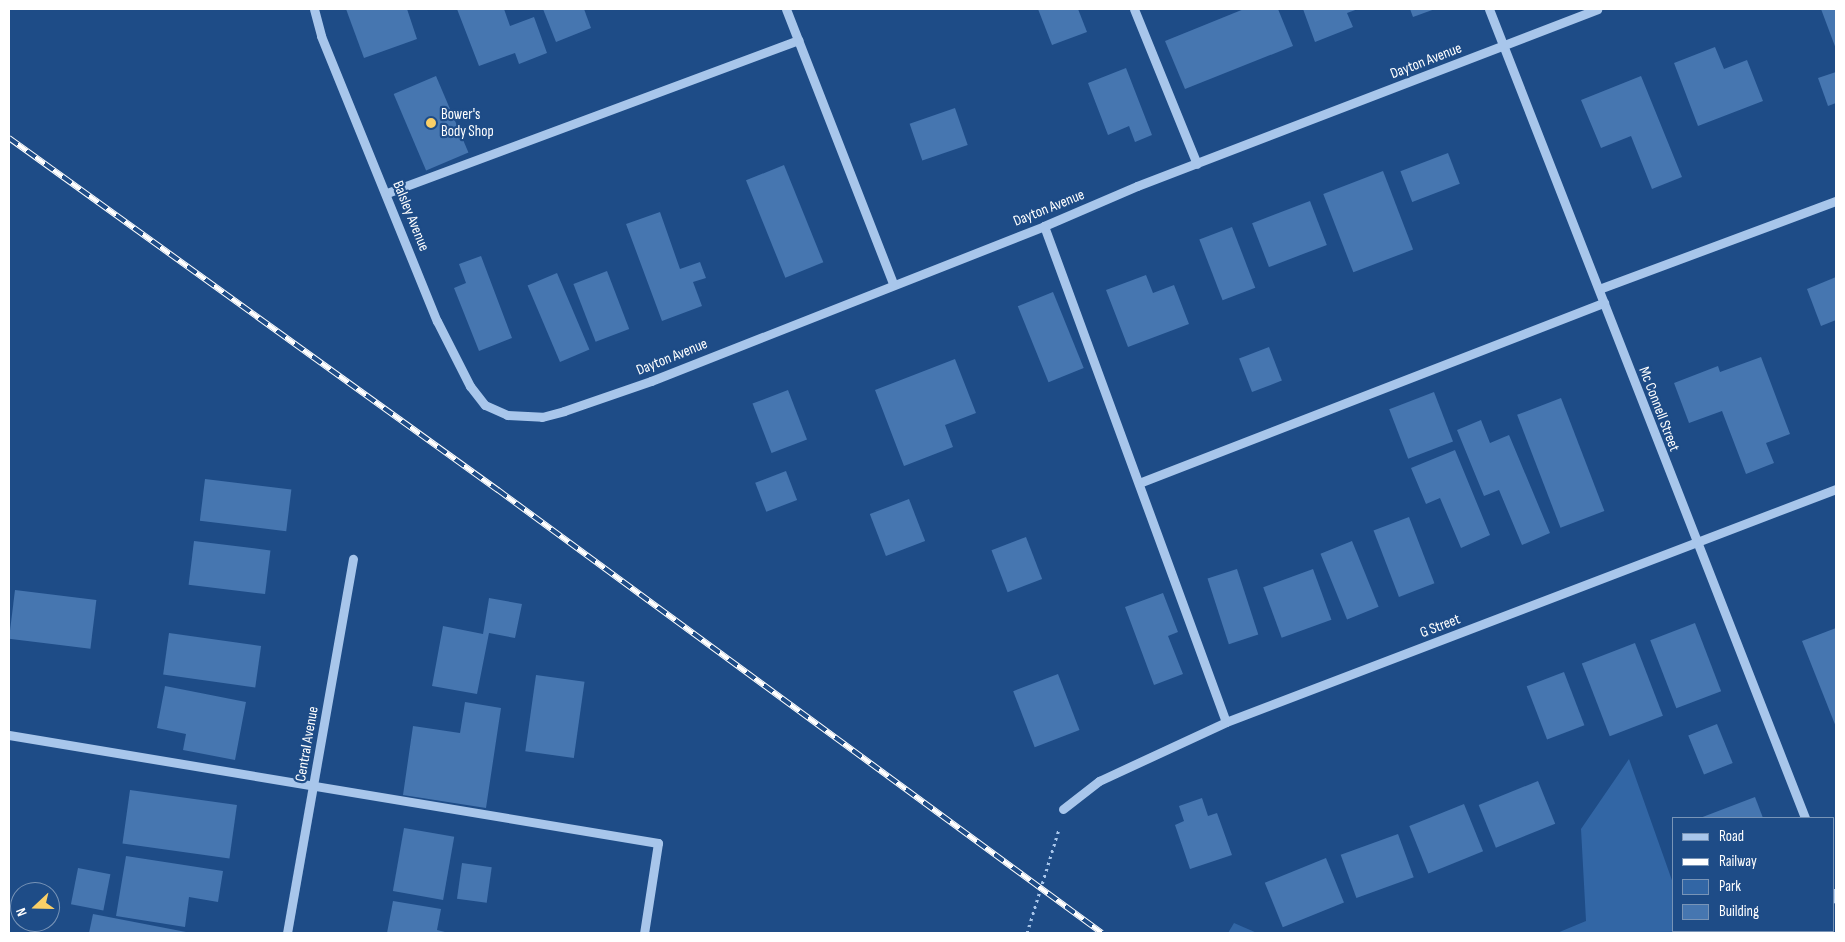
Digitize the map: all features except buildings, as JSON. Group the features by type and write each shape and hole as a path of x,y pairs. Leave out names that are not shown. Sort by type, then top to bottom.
{"street":[{"name":"Balsley Avenue","path":"314,9 321,36 438,320 470,386 485,405 507,415"},
{"path":"786,9 893,283"},
{"path":"1134,9 1197,164"},
{"name":"Mc Connell Street","path":"1489,9 1805,817"},
{"name":"Dayton Avenue","path":"507,415 542,416 564,412 651,381 893,283 1044,226 1137,186 1597,9"},
{"path":"387,193 799,40"},
{"path":"1599,289 1836,201"},
{"path":"1044,226 1226,722"},
{"path":"1139,483 1604,303"},
{"name":"G Street","path":"1063,809 1100,781 1226,722 1836,489"},
{"name":"Central Avenue","path":"287,933 353,559"},
{"path":"9,736 658,842 644,933"}],"path":[{"path":"1027,933 1056,843 1063,809"}],"green space":[{"path":"1629,759 1672,880 1672,932 1690,933 1557,933 1586,921 1581,829"},
{"path":"1234,923 1257,933 1228,933"}],"railway":[{"path":"9,138 498,490 1102,933"}],"place":[{"name":"Bower's Body Shop","path":"431,123"}]}
